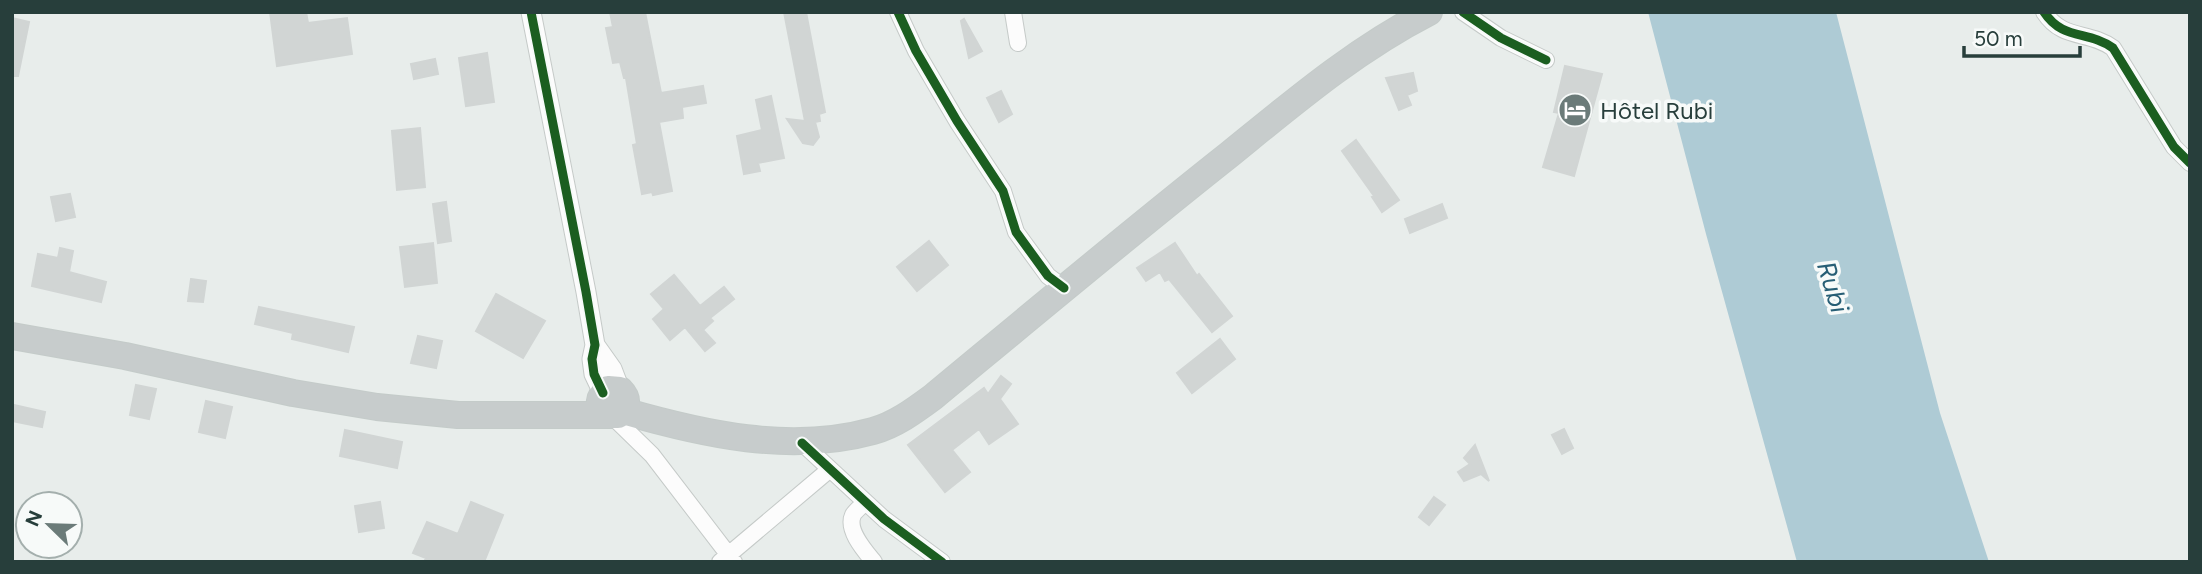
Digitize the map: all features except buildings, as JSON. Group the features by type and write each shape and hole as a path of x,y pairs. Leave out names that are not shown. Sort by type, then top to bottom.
{"highway":[{"path":"12,336 125,356 293,393 377,407 458,415 540,416 581,399 611,404 689,430 802,443 874,431 905,417 933,397 1330,73 1388,33 1429,12"}],"street":[{"path":"531,12 595,345 612,369 611,404 728,559 829,470"},
{"path":"898,12 916,51 957,121 1003,191 1019,238 1048,276 1064,288"},
{"path":"1013,12 1018,43"},
{"path":"1463,12 1501,38 1546,60"},
{"path":"2043,12 2060,30 2100,41 2113,48 2174,147 2190,163"},
{"path":"802,443 865,502 942,562"},
{"path":"865,502 853,516 852,526 855,535 874,562"}],"water":[{"name":"Rubi","path":"1648,12 1836,12 1940,413 1989,562 1797,562"}],"cycle path":[{"path":"531,12 586,292 595,345 592,359 594,374 603,393"},
{"path":"898,12 916,51 957,121 1003,191 1016,232 1048,276 1064,288"},
{"path":"1463,12 1501,38 1546,60"},
{"path":"2044,12 2059,27 2104,42 2113,48 2174,147 2190,163"},
{"path":"802,443 884,519 942,562"}],"place":[{"name":"Hôtel Rubi","path":"1575,110"}]}
